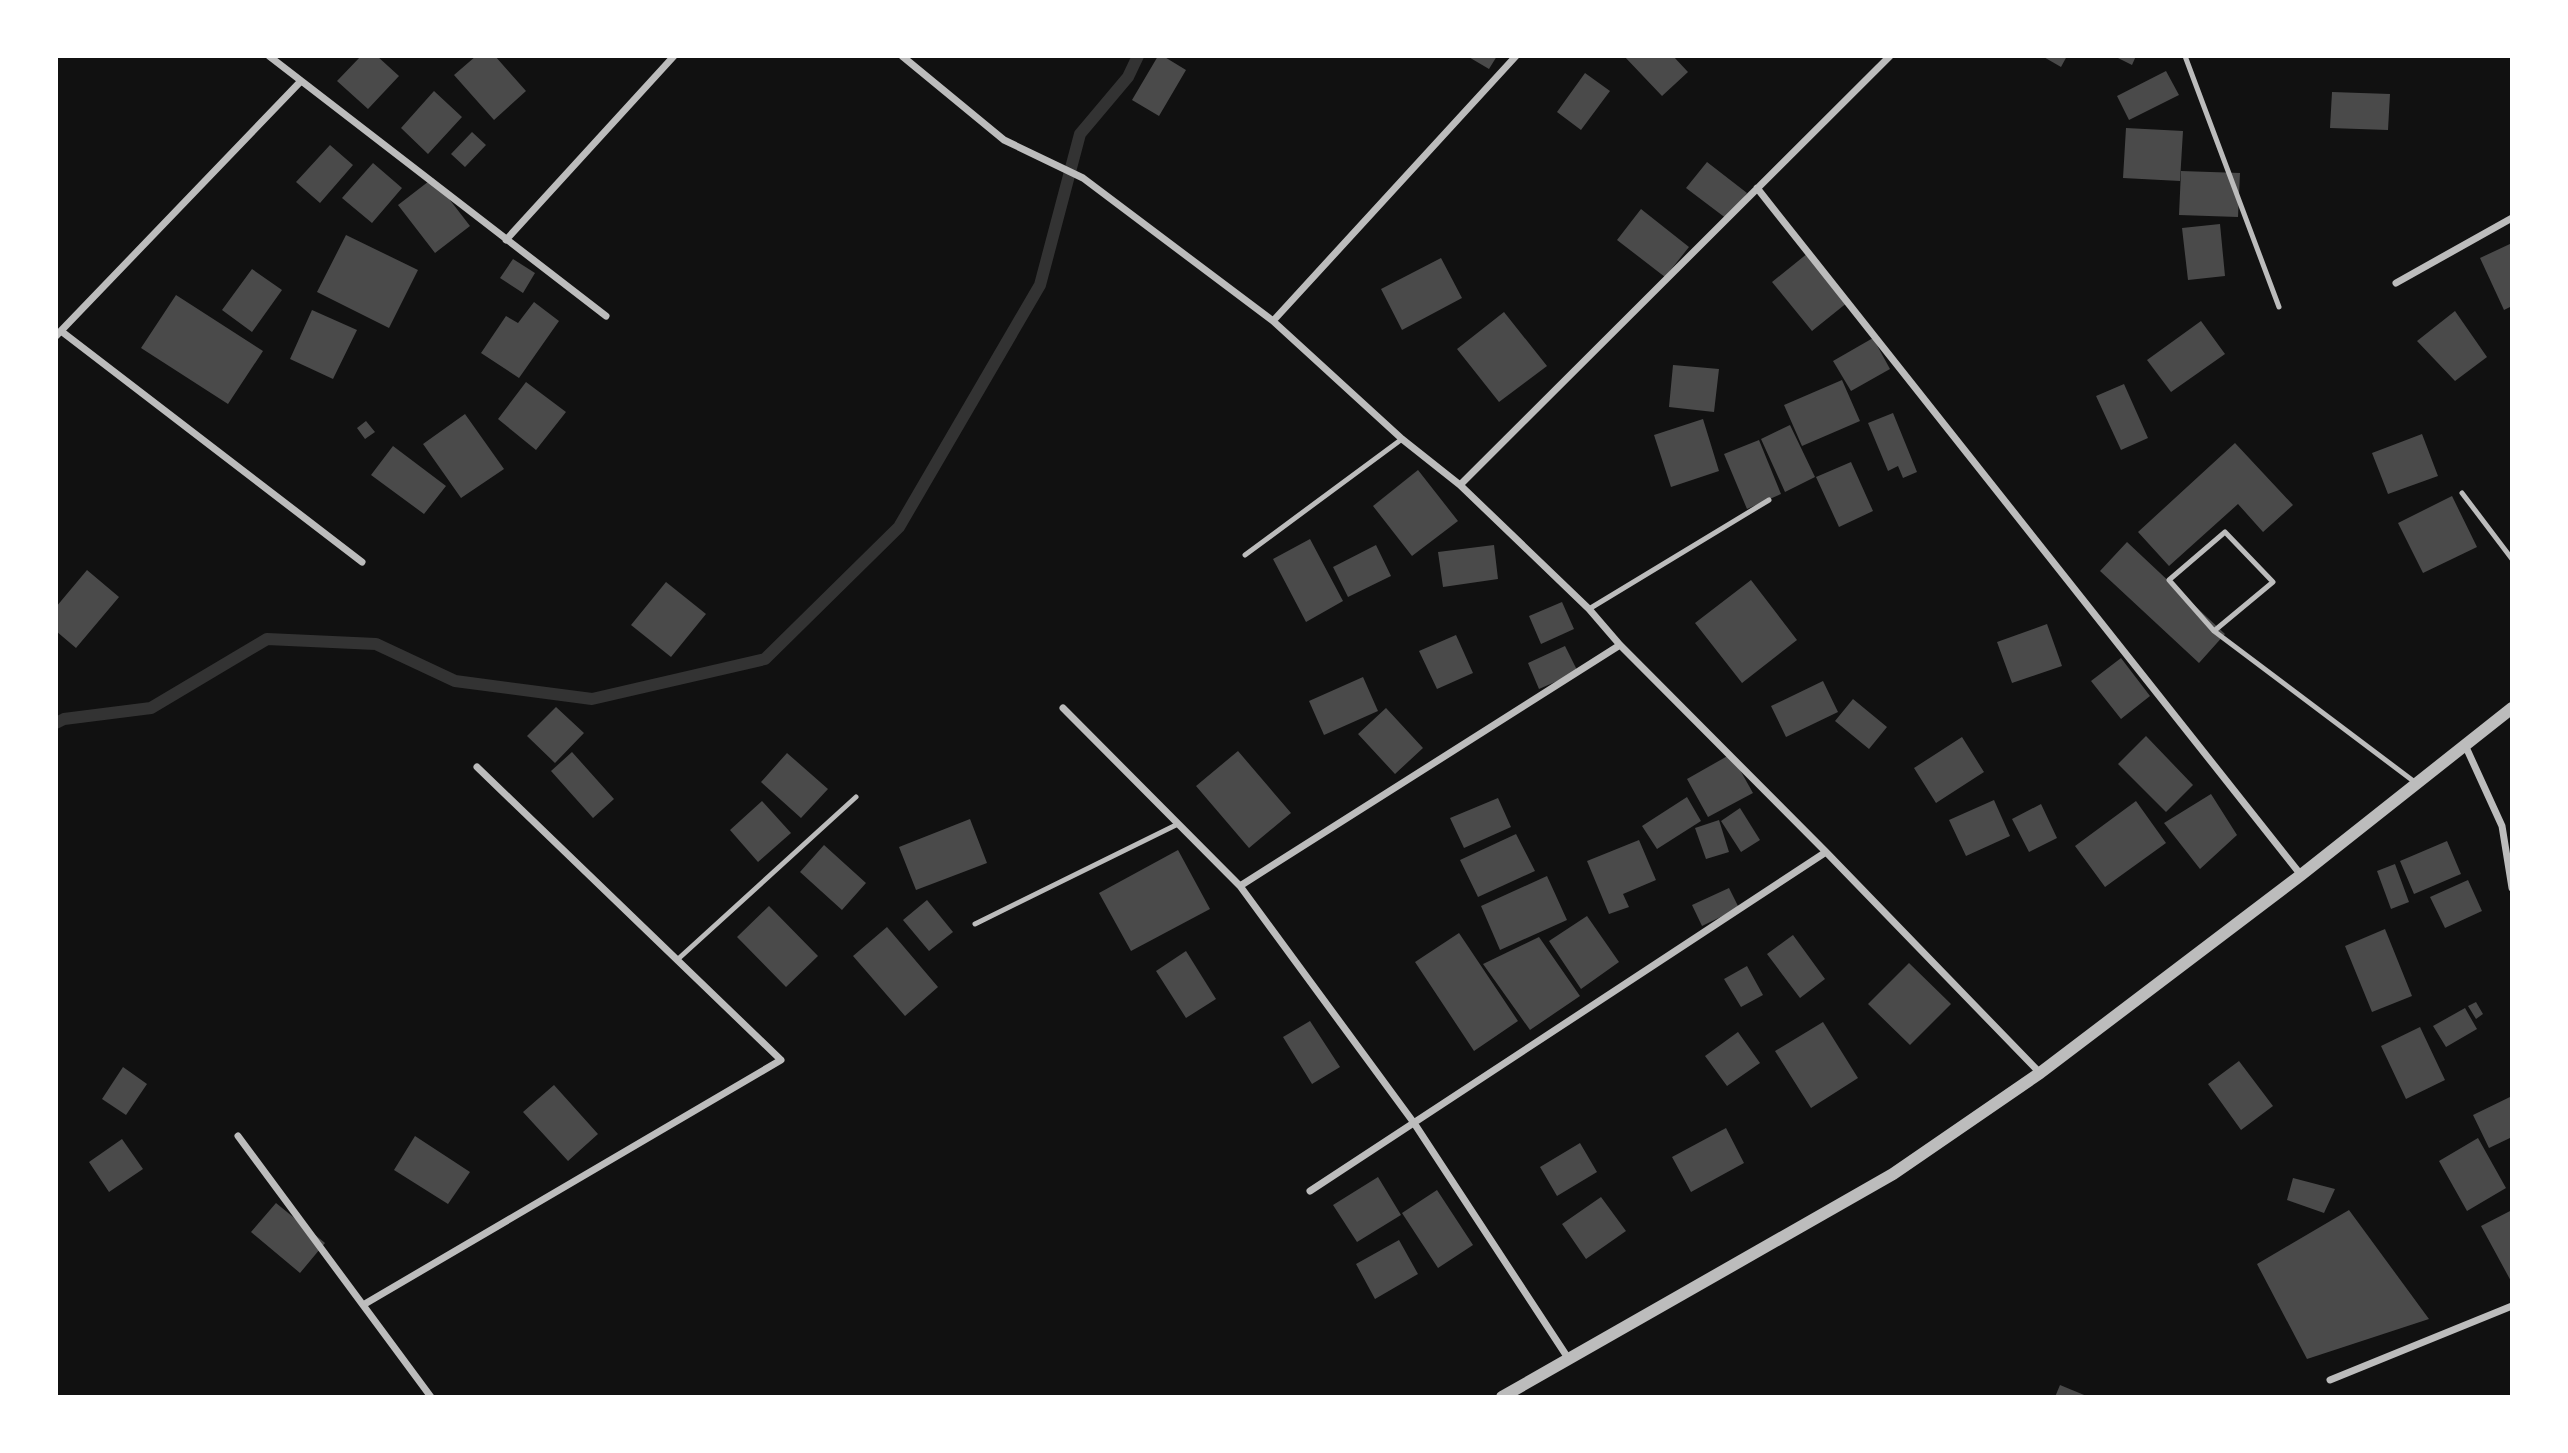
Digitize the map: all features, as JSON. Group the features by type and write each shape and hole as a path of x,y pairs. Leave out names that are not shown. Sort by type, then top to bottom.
{"street":[{"path":"269,56 606,316"},
{"path":"506,240 674,56"},
{"path":"902,56 1004,140 1083,178 1273,321 1402,439 1460,485 1589,609 1619,645 1826,852 2040,1073"},
{"path":"1273,321 1516,56"},
{"path":"1460,485 1890,56"},
{"path":"301,81 59,333 362,562"},
{"path":"1757,188 2301,876"},
{"path":"2396,283 2512,218"},
{"path":"1240,886 1619,645"},
{"path":"1063,708 1240,886 1413,1123 1568,1357"},
{"path":"1502,1397 1893,1174 2040,1073 2301,876 2512,708"},
{"path":"2465,745 2502,826 2512,888"},
{"path":"363,1305 781,1060 477,767"},
{"path":"1310,1191 1826,852"},
{"path":"238,1136 431,1397"},
{"path":"2330,1380 2512,1306"}],"lane":[{"path":"2185,56 2279,307"},
{"path":"1245,555 1402,439"},
{"path":"2462,493 2512,559"},
{"path":"1589,609 1769,500"},
{"path":"2214,631 2273,582 2225,531 2169,580 2214,631 2416,783"},
{"path":"677,960 856,797"},
{"path":"975,924 1178,824"}],"building":[{"path":"361,56 377,56 399,76 368,109 337,81"},
{"path":"476,56 495,56 526,91 494,120 454,75"},
{"path":"1158,56 1163,56 1186,70 1159,116 1132,100"},
{"path":"1467,56 1497,56 1489,69"},
{"path":"1624,56 1673,56 1688,72 1662,96"},
{"path":"2042,56 2067,56 2061,67"},
{"path":"2114,56 2136,56 2132,65"},
{"path":"2166,71 2179,95 2129,120 2117,96"},
{"path":"1585,73 1610,91 1581,130 1557,112"},
{"path":"434,91 462,117 428,154 401,128"},
{"path":"2332,92 2390,94 2388,130 2330,128"},
{"path":"2126,128 2183,131 2180,181 2123,178"},
{"path":"472,132 486,145 465,167 451,154"},
{"path":"330,145 353,165 320,203 296,182"},
{"path":"1707,162 1747,193 1727,219 1686,188"},
{"path":"373,163 402,188 372,223 342,198"},
{"path":"2181,171 2240,173 2238,217 2179,215"},
{"path":"433,178 470,226 435,253 398,205"},
{"path":"1641,209 1689,247 1665,277 1617,240"},
{"path":"2220,224 2225,276 2188,280 2182,228"},
{"path":"346,235 418,270 389,328 317,292"},
{"path":"2512,243 2512,306 2504,310 2480,258"},
{"path":"1808,253 1848,302 1812,331 1772,282"},
{"path":"1441,258 1462,298 1402,330 1381,289"},
{"path":"513,259 535,273 523,293 500,278"},
{"path":"252,269 282,290 252,332 222,310"},
{"path":"176,295 263,351 228,404 141,348"},
{"path":"534,302 559,321 519,378 481,353 506,316 518,323"},
{"path":"312,310 357,330 333,379 290,359"},
{"path":"2455,311 2487,357 2455,381 2417,341"},
{"path":"1504,312 1547,366 1499,402 1457,349"},
{"path":"2201,321 2225,354 2171,392 2147,360"},
{"path":"1873,338 1890,369 1851,391 1833,361"},
{"path":"1673,365 1719,369 1714,412 1669,407"},
{"path":"1842,380 1860,421 1802,446 1784,405"},
{"path":"526,382 566,412 536,450 498,419"},
{"path":"2124,384 2148,438 2121,450 2096,396"},
{"path":"1893,413 1917,472 1903,478 1898,466 1888,471 1868,423"},
{"path":"465,414 504,469 461,498 423,444"},
{"path":"1703,419 1719,471 1671,487 1654,435"},
{"path":"366,421 375,432 365,439 357,428"},
{"path":"1790,425 1815,477 1785,492 1761,439"},
{"path":"2422,434 2438,476 2388,494 2372,453"},
{"path":"1759,440 1781,494 1747,509 1724,454"},
{"path":"2235,443 2293,505 2263,532 2238,504 2169,566 2138,532"},
{"path":"393,446 446,486 424,514 371,475"},
{"path":"1851,462 1873,511 1839,527 1816,477"},
{"path":"1418,470 1458,521 1412,556 1373,506"},
{"path":"2452,496 2477,547 2423,573 2398,523"},
{"path":"1310,539 1343,601 1306,622 1273,559"},
{"path":"2127,542 2225,634 2199,663 2100,571"},
{"path":"1376,545 1391,576 1348,597 1333,567"},
{"path":"1494,545 1498,579 1443,587 1438,552"},
{"path":"87,570 119,597 76,648 56,631 56,607"},
{"path":"1751,580 1797,640 1742,683 1695,623"},
{"path":"666,582 706,614 671,657 631,625"},
{"path":"1562,602 1574,629 1541,644 1529,616"},
{"path":"2047,624 2062,666 2012,683 1997,642"},
{"path":"1456,635 1473,673 1437,689 1419,651"},
{"path":"1565,646 1578,672 1539,689 1528,663"},
{"path":"2121,658 2150,696 2121,719 2091,681"},
{"path":"1363,677 1378,711 1324,735 1309,701"},
{"path":"1823,681 1838,712 1786,737 1771,706"},
{"path":"1853,699 1887,727 1869,749 1835,721"},
{"path":"556,707 584,733 555,763 527,736"},
{"path":"1386,708 1423,748 1395,774 1358,734"},
{"path":"2146,736 2193,785 2166,812 2118,764"},
{"path":"1962,737 1984,772 1936,803 1914,768"},
{"path":"1238,751 1291,813 1249,848 1196,786"},
{"path":"572,752 614,799 593,818 551,771"},
{"path":"787,753 828,789 801,818 761,782"},
{"path":"1731,754 1753,793 1708,817 1687,779"},
{"path":"2211,794 2237,835 2200,869 2164,823"},
{"path":"1687,797 1701,821 1657,849 1642,826"},
{"path":"1498,798 1511,827 1464,848 1450,818"},
{"path":"1994,800 2010,836 1966,856 1949,820"},
{"path":"762,801 791,833 758,862 730,830"},
{"path":"2136,801 2166,843 2105,887 2075,846"},
{"path":"2041,804 2057,838 2029,852 2012,819"},
{"path":"1740,808 1760,840 1741,852 1721,821"},
{"path":"970,819 987,863 916,890 899,847"},
{"path":"1719,820 1729,852 1706,859 1695,828"},
{"path":"1516,834 1535,871 1478,897 1460,860"},
{"path":"1639,840 1656,880 1623,894 1629,907 1609,914 1587,861"},
{"path":"2447,841 2461,874 2414,894 2400,861"},
{"path":"824,845 866,883 842,910 800,872"},
{"path":"1178,850 1210,909 1131,951 1099,893"},
{"path":"2395,864 2409,902 2391,909 2377,871"},
{"path":"1547,876 1567,920 1500,950 1481,906"},
{"path":"2468,880 2482,911 2445,928 2430,897"},
{"path":"1729,888 1739,908 1702,926 1692,905"},
{"path":"927,900 953,932 929,951 903,920"},
{"path":"769,906 818,956 786,987 737,937"},
{"path":"1587,916 1619,962 1581,989 1549,941"},
{"path":"887,927 938,987 905,1016 853,956"},
{"path":"2385,929 2412,996 2372,1012 2345,946"},
{"path":"1459,933 1518,1021 1474,1051 1415,962"},
{"path":"1793,935 1825,979 1800,998 1767,954"},
{"path":"1539,937 1580,996 1530,1030 1483,964"},
{"path":"1186,951 1216,999 1186,1018 1156,971"},
{"path":"1909,963 1951,1004 1910,1045 1868,1004"},
{"path":"1747,966 1763,995 1741,1007 1724,979"},
{"path":"2476,1002 2483,1014 2476,1019 2468,1006"},
{"path":"2465,1008 2477,1029 2446,1047 2433,1026"},
{"path":"1310,1021 1340,1067 1312,1084 1283,1037"},
{"path":"1823,1022 1858,1078 1811,1108 1775,1051"},
{"path":"2420,1027 2445,1080 2406,1099 2381,1046"},
{"path":"1738,1032 1760,1063 1727,1086 1705,1056"},
{"path":"2239,1061 2273,1106 2241,1130 2208,1084"},
{"path":"123,1067 147,1084 126,1115 102,1099"},
{"path":"554,1085 598,1134 568,1161 523,1112"},
{"path":"2512,1096 2512,1137 2489,1148 2473,1115"},
{"path":"1726,1128 1744,1163 1691,1192 1672,1157"},
{"path":"415,1136 470,1172 448,1204 394,1170"},
{"path":"2478,1138 2506,1188 2467,1211 2439,1161"},
{"path":"122,1139 143,1169 109,1192 89,1162"},
{"path":"1580,1143 1597,1172 1557,1196 1540,1167"},
{"path":"1378,1177 1401,1215 1357,1242 1333,1205"},
{"path":"2293,1178 2335,1189 2324,1213 2287,1200"},
{"path":"1437,1190 1473,1245 1438,1268 1402,1213"},
{"path":"1601,1197 1626,1231 1586,1259 1562,1224"},
{"path":"276,1203 325,1243 300,1273 251,1232"},
{"path":"2349,1210 2429,1319 2307,1359 2257,1264"},
{"path":"2512,1210 2512,1283 2481,1226"},
{"path":"1399,1240 1418,1274 1375,1299 1356,1264"},
{"path":"2060,1385 2089,1397 2055,1397"}],"waterway":[{"path":"56,723 64,719 151,708 267,639 376,644 455,681 592,699 765,659 899,527 1040,285 1080,134 1128,77 1138,56"}]}
